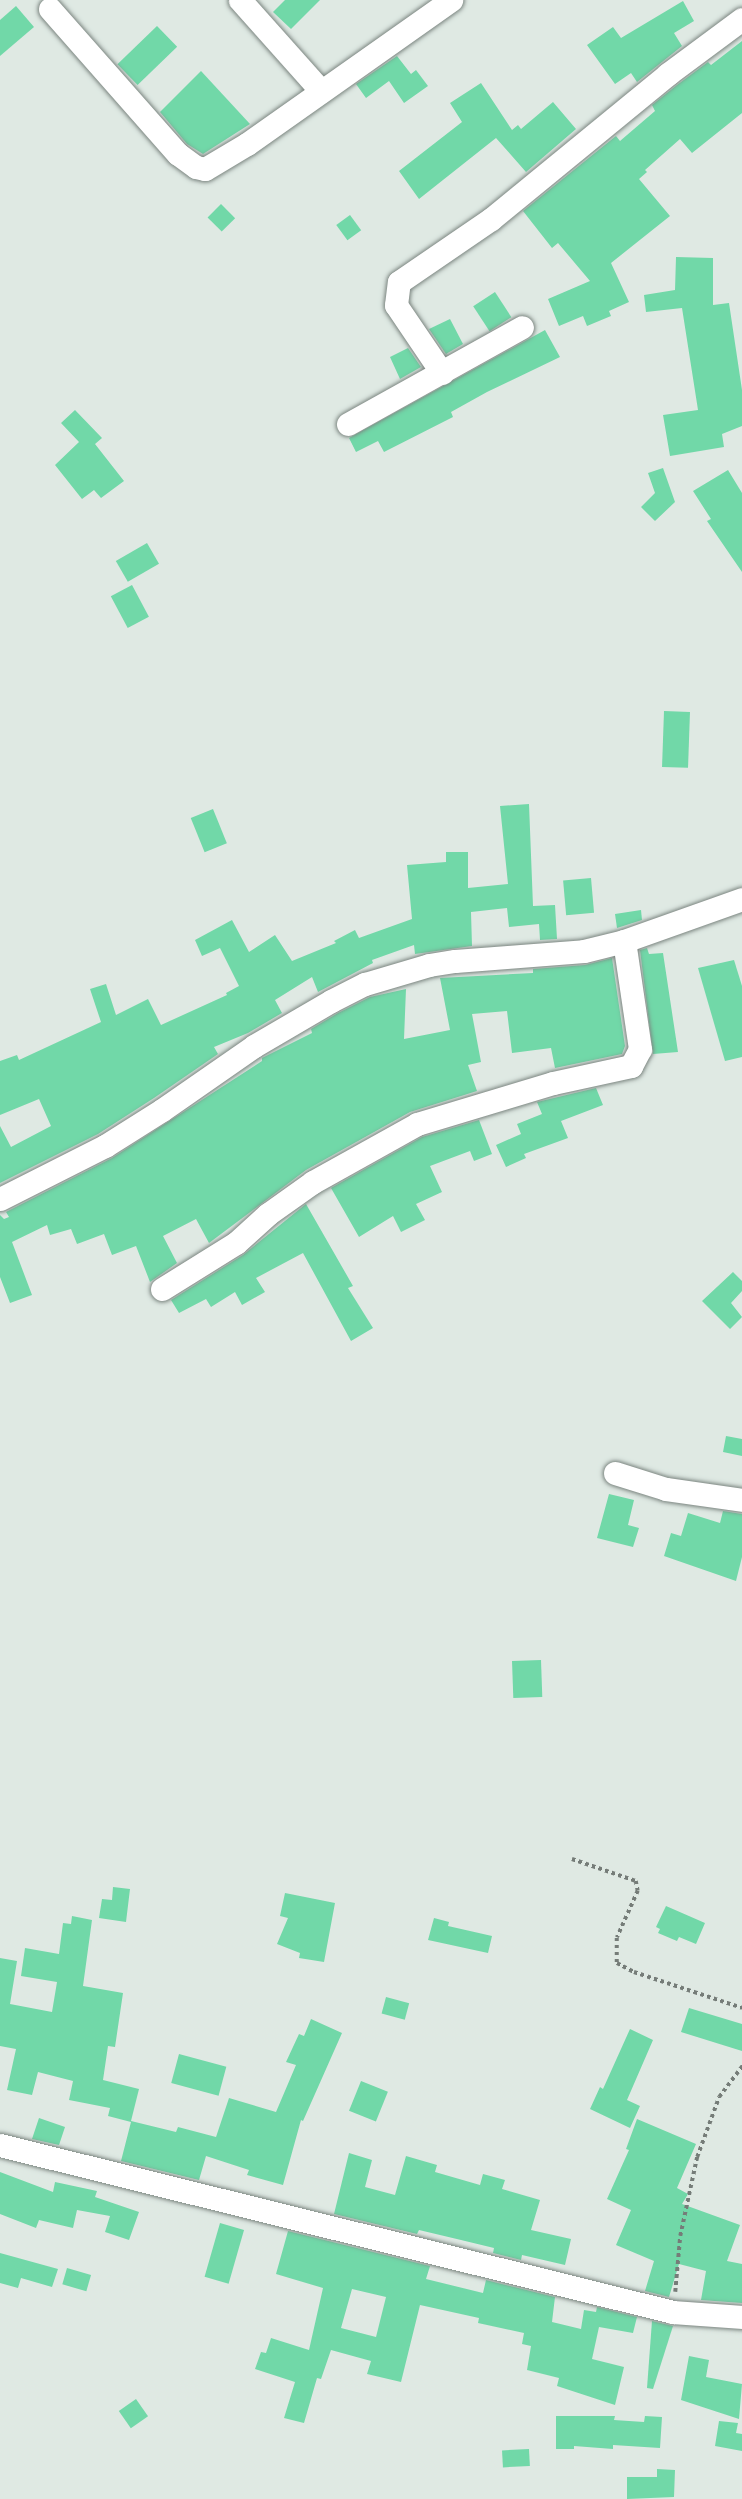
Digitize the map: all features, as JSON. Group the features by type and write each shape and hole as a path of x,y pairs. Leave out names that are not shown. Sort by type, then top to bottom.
{"street":[{"path":"240,0 321,91"},
{"path":"50,9 178,154 196,167 211,168 451,0"},
{"path":"442,373 396,305 399,282 491,219 668,74 742,19"},
{"path":"348,424 522,327"},
{"path":"0,1199 105,1146 184,1096 254,1046 331,1000 365,984 442,963 584,951 624,942 742,899"},
{"path":"162,1289 236,1243 268,1214 313,1182 417,1124 553,1083 631,1066 640,1049 624,942"},
{"path":"615,1474 666,1489 742,1500"},
{"path":"0,2145 673,2312 742,2317"}],"path":[{"path":"572,1859 636,1881 638,1891 617,1938 617,1963 634,1972 742,2008"},
{"path":"673,2312 680,2236 697,2157 719,2097 742,2066"}],"building":[{"path":"285,0 320,0 291,29 273,12"},
{"path":"683,1 694,21 674,33 682,46 637,82 631,73 615,84 587,45 613,27 621,38"},
{"path":"16,6 34,27 0,56 0,20"},
{"path":"157,26 177,47 138,85 117,64"},
{"path":"742,41 742,113 692,153 680,139 645,170 647,172 639,179 670,216 611,263 629,302 609,311 611,316 587,326 583,316 559,326 548,299 590,281 558,243 552,248 523,211 616,136 620,141 655,111 652,105 677,85 708,62 711,65"},
{"path":"397,56 411,74 416,70 428,86 404,103 389,81 366,98 356,84"},
{"path":"201,71 250,124 203,154 187,144 160,112"},
{"path":"481,83 512,130 518,125 521,129 553,102 576,129 526,172 496,138 419,199 399,171 462,122 450,103"},
{"path":"221,204 235,218 222,232 208,217"},
{"path":"350,215 361,230 347,240 336,225"},
{"path":"676,257 713,258 713,305 729,303 742,390 742,426 722,434 724,447 670,456 663,415 698,410 682,308 646,312 644,295 675,290"},
{"path":"495,292 511,317 490,331 473,306"},
{"path":"450,319 463,344 446,354 429,329"},
{"path":"545,330 560,357 487,392 451,412 453,417 384,452 378,441 356,452 349,438"},
{"path":"408,348 421,367 400,379 390,357"},
{"path":"75,410 102,438 95,444 124,481 101,498 94,490 82,499 55,465 79,442 61,423"},
{"path":"663,468 675,502 655,521 641,507 655,493 648,473"},
{"path":"728,470 742,493 742,572 707,521 711,519 693,491"},
{"path":"147,543 159,564 128,582 116,561"},
{"path":"132,585 149,617 128,628 111,596"},
{"path":"664,711 690,712 688,768 662,767"},
{"path":"529,804 533,906 555,905 557,939 540,940 539,924 509,927 507,908 471,912 472,946 415,954 414,945 372,960 373,963 318,992 312,977 275,1000 282,1013 248,1033 214,1047 218,1054 154,1098 98,1134 0,1183 0,1126 11,1147 51,1126 39,1099 0,1115 0,1061 17,1055 19,1060 101,1022 90,989 106,984 116,1015 148,999 161,1025 227,995 226,993 239,986 220,948 202,956 195,940 232,920 249,952 275,935 292,961 336,943 334,941 355,930 359,938 412,919 407,865 446,862 446,852 468,852 468,888 508,884 500,806"},
{"path":"213,809 227,843 205,852 191,818"},
{"path":"591,878 594,913 566,915 563,880"},
{"path":"641,910 642,920 617,928 615,914"},
{"path":"647,948 649,954 663,953 678,1052 653,1054 640,950"},
{"path":"612,958 625,1046 622,1054 555,1068 551,1048 512,1053 507,1011 472,1014 481,1062 468,1065 477,1091 410,1112 306,1170 209,1243 196,1219 163,1236 177,1263 150,1282 136,1246 112,1255 104,1234 77,1244 71,1229 50,1235 47,1225 12,1242 32,1295 10,1303 0,1277 0,1215 4,1219 9,1217 6,1212 112,1158 262,1061 262,1058 312,1033 311,1029 338,1013 370,997 406,989 404,1039 450,1030 440,978 533,973 533,969 585,965"},
{"path":"734,960 742,986 742,1057 725,1061 698,968"},
{"path":"596,1088 603,1105 561,1121 568,1138 524,1154 526,1158 506,1167 496,1145 521,1134 517,1124 542,1114 537,1102"},
{"path":"479,1120 492,1154 474,1161 470,1151 430,1166 442,1192 416,1204 425,1220 401,1232 393,1216 359,1237 331,1188 422,1137"},
{"path":"306,1204 353,1286 348,1288 373,1328 351,1341 303,1253 256,1278 265,1292 242,1305 235,1292 211,1307 206,1299 179,1313 171,1300 243,1255"},
{"path":"733,1272 742,1281 742,1291 731,1303 742,1317 730,1329 702,1301"},
{"path":"726,1436 742,1439 742,1456 723,1452"},
{"path":"609,1494 634,1500 628,1525 639,1528 633,1547 597,1538"},
{"path":"723,1511 742,1514 742,1557 736,1581 664,1556 671,1533 681,1536 688,1513 720,1523"},
{"path":"541,1660 542,1697 513,1698 512,1661"},
{"path":"113,1887 130,1889 126,1922 99,1918 102,1899 112,1900"},
{"path":"285,1893 335,1903 324,1962 299,1958 300,1953 277,1944 288,1918 280,1916"},
{"path":"666,1906 705,1923 696,1944 679,1937 677,1941 658,1933 660,1929 656,1927"},
{"path":"72,1916 92,1920 83,1986 123,1993 115,2047 108,2046 103,2080 139,2089 131,2121 176,2132 178,2127 216,2137 229,2098 276,2112 296,2065 286,2062 299,2034 304,2036 311,2019 342,2033 303,2121 301,2120 283,2185 247,2175 249,2170 206,2156 199,2180 121,2161 131,2122 108,2116 110,2108 69,2100 73,2081 38,2072 32,2095 7,2090 16,2049 0,2046 0,1958 17,1961 10,2004 52,2012 57,1982 21,1976 25,1948 59,1954 63,1923 71,1924"},
{"path":"434,1918 449,1922 448,1926 492,1936 488,1953 428,1940"},
{"path":"386,1997 409,2003 405,2020 382,2013"},
{"path":"689,2008 742,2024 742,2051 681,2032"},
{"path":"630,2029 653,2040 627,2100 640,2106 630,2128 590,2109 600,2087 603,2089"},
{"path":"179,2054 226,2067 219,2096 171,2083"},
{"path":"361,2081 388,2092 376,2122 349,2111"},
{"path":"39,2118 65,2127 59,2145 32,2139"},
{"path":"637,2119 696,2144 677,2188 688,2194 682,2204 740,2225 727,2261 742,2264 742,2303 701,2300 706,2271 679,2264 669,2297 645,2291 654,2261 616,2245 631,2210 607,2199 629,2150 626,2149"},
{"path":"349,2153 372,2160 365,2187 395,2195 406,2156 437,2165 435,2172 480,2185 483,2174 505,2180 502,2189 540,2200 531,2230 571,2239 565,2265 522,2255 521,2260 493,2253 494,2248 419,2230 417,2234 334,2214"},
{"path":"0,2172 53,2192 55,2182 97,2191 95,2197 139,2212 129,2240 105,2232 110,2216 77,2210 73,2228 39,2220 36,2228 0,2214"},
{"path":"220,2223 244,2230 229,2284 205,2277"},
{"path":"288,2231 430,2266 426,2279 483,2293 486,2280 555,2297 552,2322 581,2329 584,2310 596,2312 597,2307 637,2317 633,2333 599,2327 592,2359 624,2367 615,2405 557,2386 559,2378 527,2370 531,2346 522,2344 524,2333 478,2323 479,2318 420,2305 401,2382 367,2374 371,2361 331,2350 321,2379 317,2378 304,2423 284,2418 295,2382 255,2369 261,2352 266,2353 271,2338 309,2350 323,2288 276,2274","holes":["352,2289 386,2297 376,2337 341,2328"]},
{"path":"0,2253 58,2269 52,2287 21,2278 18,2288 0,2283"},
{"path":"67,2268 91,2275 86,2291 62,2284"},
{"path":"652,2321 673,2326 653,2389 647,2388"},
{"path":"689,2356 709,2360 706,2377 742,2384 739,2419 681,2400"},
{"path":"136,2399 148,2416 131,2428 119,2411"},
{"path":"556,2416 615,2416 614,2420 644,2422 645,2416 662,2417 660,2448 613,2445 613,2449 574,2446 574,2449 556,2449"},
{"path":"719,2421 738,2423 736,2433 742,2434 742,2451 715,2446"},
{"path":"529,2449 530,2466 503,2467 502,2450"},
{"path":"657,2469 675,2470 674,2497 627,2499 627,2477 657,2477"}]}
